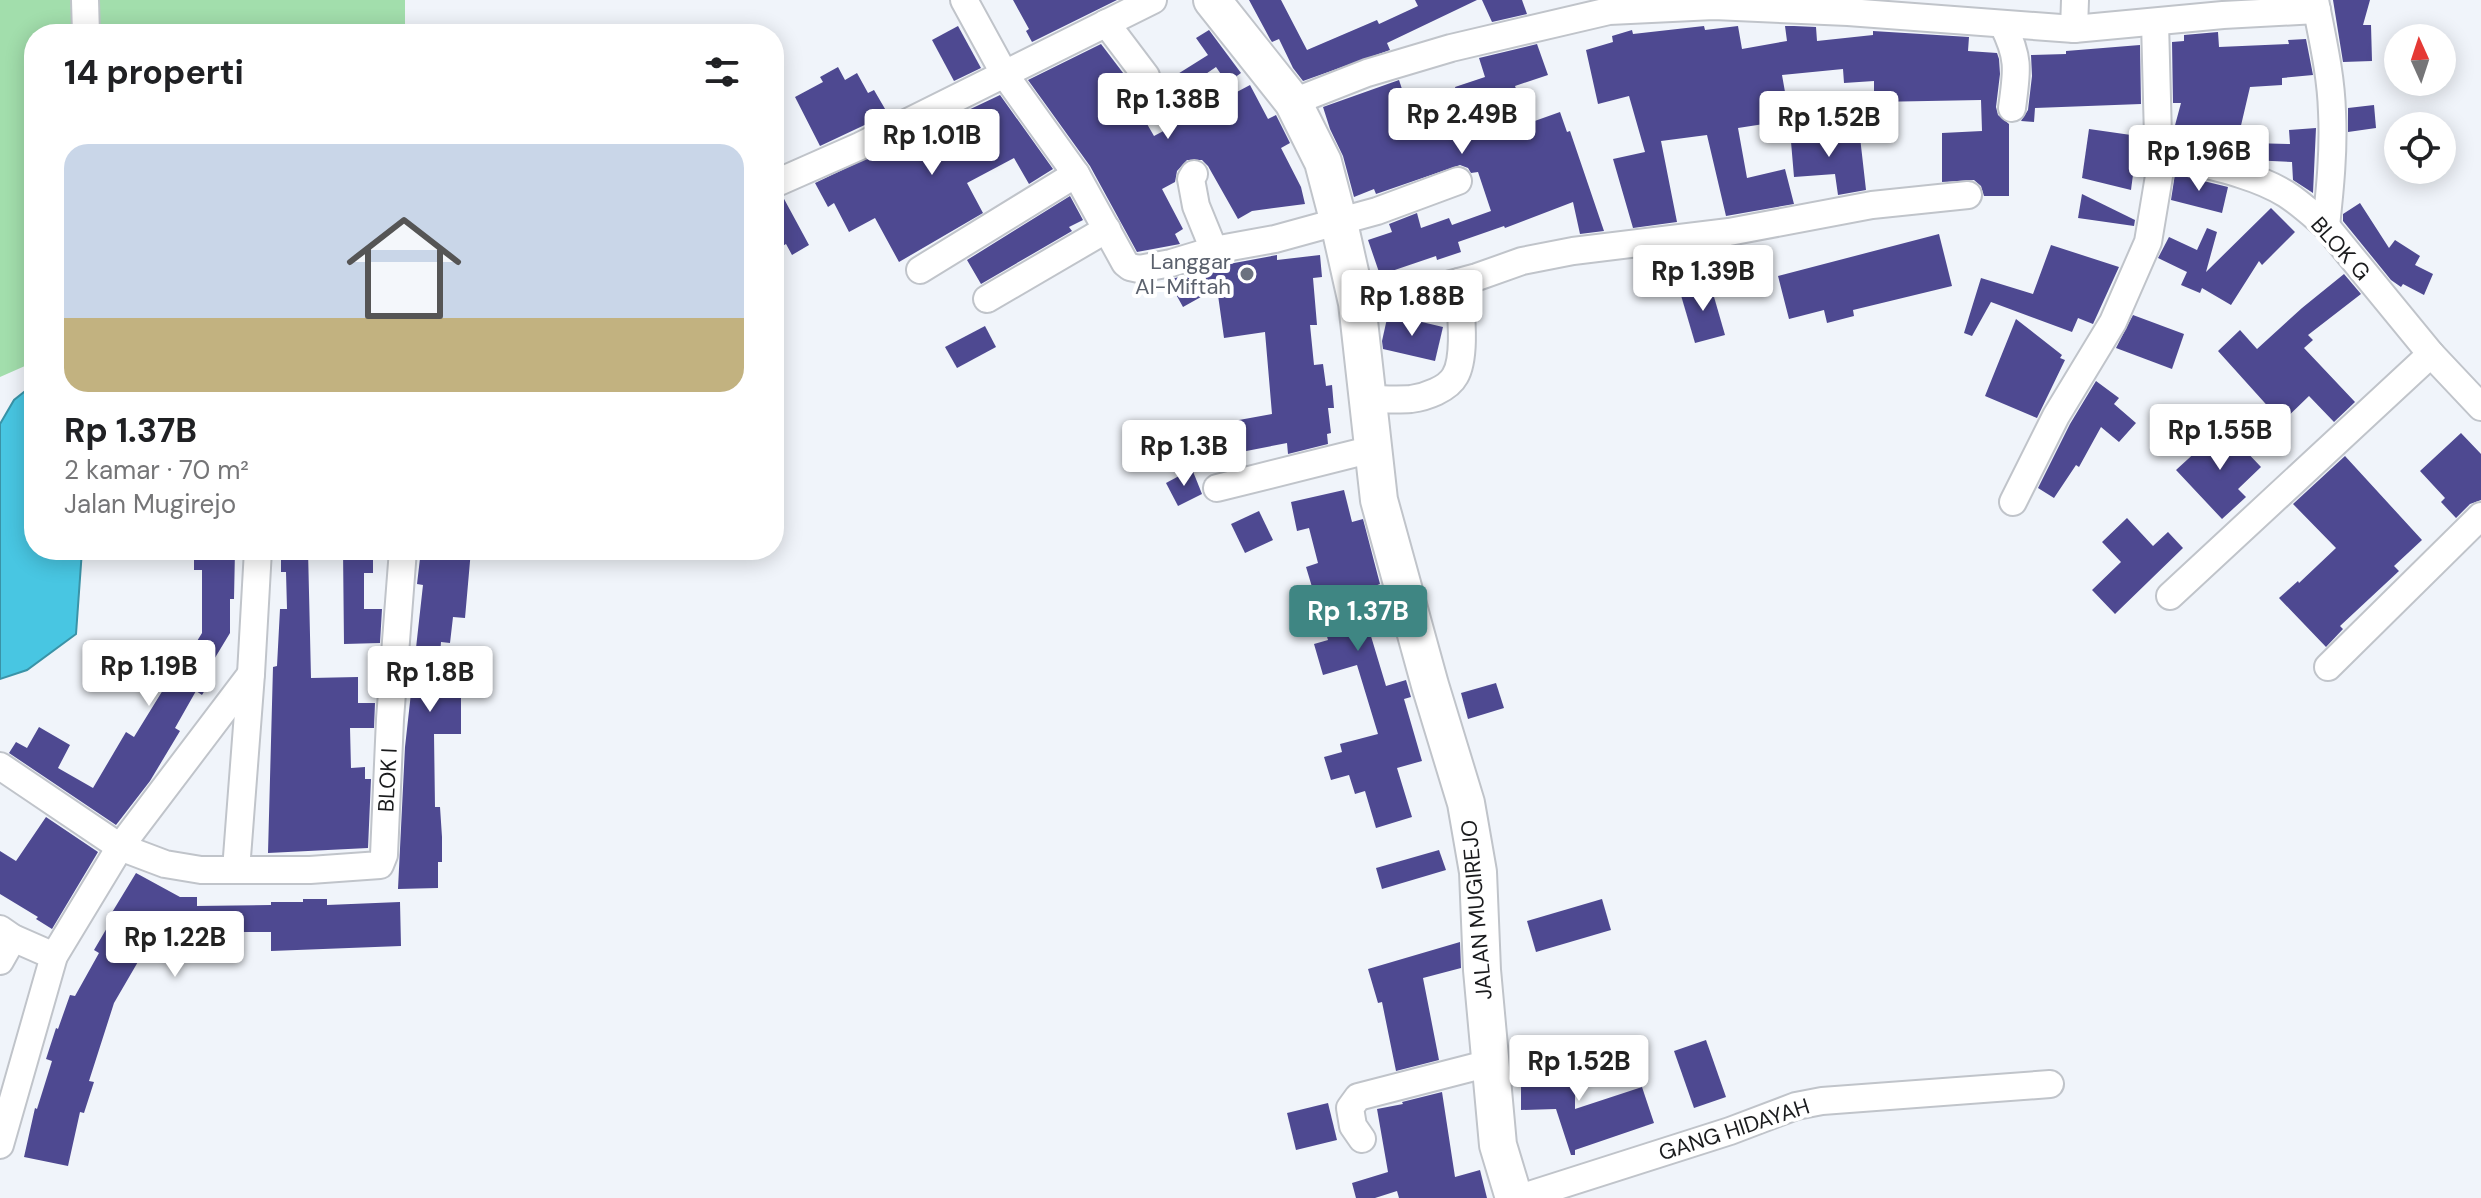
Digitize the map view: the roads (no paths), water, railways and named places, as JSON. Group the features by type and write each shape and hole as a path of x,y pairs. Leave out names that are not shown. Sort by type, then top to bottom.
{"street":[{"path":"85,0 86,24"},
{"path":"964,0 1005,75 1076,174 1125,263 1134,268 1171,263 1214,250 1339,223 1458,181"},
{"path":"784,180 860,146 1153,0"},
{"name":"JALAN MUGIREJO","path":"1212,0 1293,102 1323,162 1339,223 1357,303 1383,515 1466,803 1478,872 1482,970 1498,1145 1514,1198"},
{"path":"2074,29 2075,0"},
{"path":"1293,102 1367,73 1451,48 1609,11 1714,6 1848,12 2074,29 2316,5 2325,49 2332,113 2331,180 2326,226"},
{"path":"2013,502 2056,416 2113,322 2148,242 2159,176 2155,22"},
{"path":"1106,23 1146,76"},
{"path":"2003,25 2012,42 2017,66 2012,108"},
{"name":"BLOK G","path":"2158,153 2252,179 2283,192 2326,226 2431,354 2481,407"},
{"path":"920,270 1076,174"},
{"path":"1194,174 1191,179 1196,206 1214,250"},
{"path":"1357,303 1410,295 1522,261 1573,251 1729,232 1872,205 1968,195"},
{"path":"987,299 1107,229"},
{"path":"1367,399 1414,399 1451,382 1461,357 1459,282"},
{"path":"2170,596 2431,354"},
{"path":"1217,488 1373,449"},
{"path":"2328,667 2481,516"},
{"path":"236,870 257,560"},
{"name":"BLOK I","path":"0,766 120,847 165,864 201,870 310,870 380,865 383,860 402,560"},
{"path":"0,1145 54,956 120,847 251,674"},
{"path":"0,961 6,934 54,956"},
{"path":"1362,1139 1350,1115 1350,1108 1358,1097 1490,1063"},
{"name":"GANG HIDAYAH","path":"1520,1198 1730,1131 1796,1106 1822,1101 2050,1084"}],"water":[{"path":"24,392 24,560 81,560 76,634 27,670 0,679 0,424 14,400"}],"place":[{"name":"Langgar Al-Miftah","path":"1247,274"}]}
